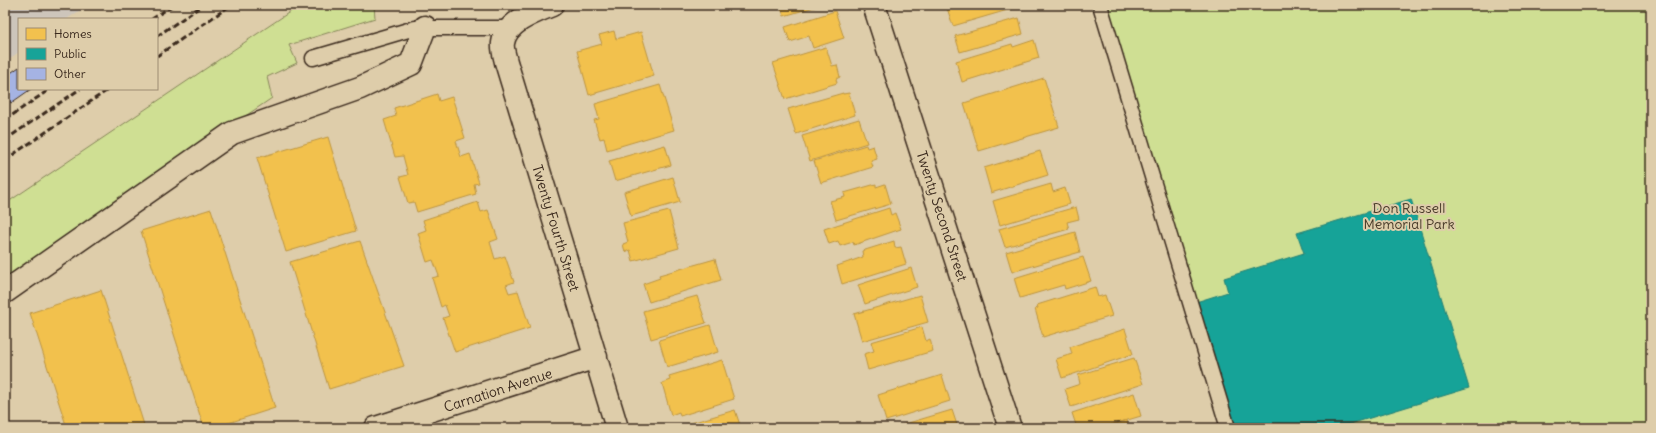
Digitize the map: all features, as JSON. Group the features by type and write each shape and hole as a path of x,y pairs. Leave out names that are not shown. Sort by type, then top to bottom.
{"street":[{"path":"510,28 533,12 552,5"},
{"name":"Twenty Second Street","path":"874,5 1010,428"},
{"path":"5,292 232,133 360,88 411,64 425,27"},
{"name":"Twenty Fourth Street","path":"510,28 503,43 506,62 617,428"},
{"name":"Carnation Avenue","path":"376,428 596,357"}],"lane":[{"path":"1100,5 1228,428"},
{"path":"312,58 415,28 510,28"}],"shaded area":[{"path":"5,5 88,5 68,18 18,18 18,53 5,62"}],"green space":[{"path":"300,5 374,5 375,18 289,45 297,63 267,77 272,98 5,279 5,204"},
{"name":"Don Russell Memorial Park","path":"1103,5 1651,5 1651,428 1232,428"}],"building: Homes":[{"path":"780,5 821,5 784,16"},
{"path":"946,5 1017,5 1018,7 953,26"},
{"path":"835,11 844,38 813,48 809,36 790,42 785,27"},
{"path":"1019,18 1023,34 960,52 955,36"},
{"path":"614,31 616,39 641,32 654,76 589,95 577,51 602,44 599,35"},
{"path":"1034,40 1039,58 962,82 956,61 1012,44 1013,47"},
{"path":"826,47 832,66 837,65 840,77 836,79 837,83 785,99 773,63"},
{"path":"1044,78 1059,127 979,151 964,103"},
{"path":"660,85 674,130 607,150 604,138 600,139 594,120 599,119 595,104"},
{"path":"843,93 849,93 855,115 796,134 788,109"},
{"path":"437,94 439,101 452,97 465,138 456,141 461,157 470,154 479,183 474,184 476,194 417,212 414,202 408,203 400,177 408,175 403,156 395,157 384,120 396,116 394,108"},
{"path":"859,119 867,143 810,161 802,136"},
{"path":"328,137 356,231 286,252 257,158"},
{"path":"665,145 671,165 615,181 609,161"},
{"path":"866,145 867,148 873,146 877,159 871,161 873,167 821,183 814,161"},
{"path":"1040,151 1048,175 991,193 984,168"},
{"path":"673,177 680,202 631,216 624,192"},
{"path":"876,184 876,187 885,184 891,204 836,220 830,201 845,197 844,193"},
{"path":"1051,184 1053,192 1065,188 1070,204 1000,225 993,201"},
{"path":"478,202 481,212 488,210 498,239 490,242 495,259 505,256 514,282 506,285 509,293 518,291 530,328 455,352 443,318 449,316 445,305 441,307 432,278 439,276 433,260 427,262 418,233 426,230 423,220"},
{"path":"1076,207 1079,219 1067,222 1069,229 1005,247 999,229"},
{"path":"889,208 891,215 895,213 901,229 854,245 853,242 840,246 838,241 829,244 824,229"},
{"path":"211,209 275,408 213,428 204,428 141,231"},
{"path":"669,211 679,248 633,261 630,250 625,252 623,244 628,242 623,223"},
{"path":"1075,232 1080,252 1012,272 1006,252"},
{"path":"360,241 404,366 329,389 290,262"},
{"path":"894,241 895,248 901,247 906,264 842,284 837,266 863,257 862,251"},
{"path":"1083,257 1091,281 1065,289 1064,285 1020,298 1014,278"},
{"path":"715,259 721,280 649,302 643,284 660,278 659,275"},
{"path":"911,268 917,287 865,304 858,285"},
{"path":"1095,287 1098,297 1105,295 1112,316 1043,337 1035,309 1038,308 1037,305"},
{"path":"101,290 145,428 67,428 30,313"},
{"path":"920,295 928,322 862,341 854,314"},
{"path":"697,296 706,323 651,339 643,311"},
{"path":"710,325 718,352 667,367 659,340"},
{"path":"922,327 926,341 930,339 933,351 868,370 864,354 874,351 871,342"},
{"path":"1125,329 1133,354 1062,378 1056,359 1072,354 1070,347"},
{"path":"1134,358 1143,384 1071,407 1065,389 1080,384 1078,375"},
{"path":"722,360 734,399 680,416 679,412 671,415 662,383 670,380 669,376"},
{"path":"942,375 950,401 886,421 878,395"},
{"path":"1134,393 1141,416 1101,428 1077,428 1072,413"},
{"path":"735,410 741,428 682,428 681,426"},
{"path":"952,410 958,428 895,428 895,427"},
{"path":"1127,420 1129,428 1102,428"}],"building: Public":[{"path":"1411,199 1469,388 1337,428 1235,428 1196,302 1228,292 1224,278 1304,253 1297,233"}],"building: Other":[{"path":"18,68 18,90 30,90 11,103 8,99 5,102 5,77"}],"railway":[{"path":"154,18 173,5"},
{"path":"158,35 203,5"},
{"path":"158,55 231,5"},
{"path":"5,120 49,90"},
{"path":"5,140 79,90"},
{"path":"5,160 108,90"}]}
